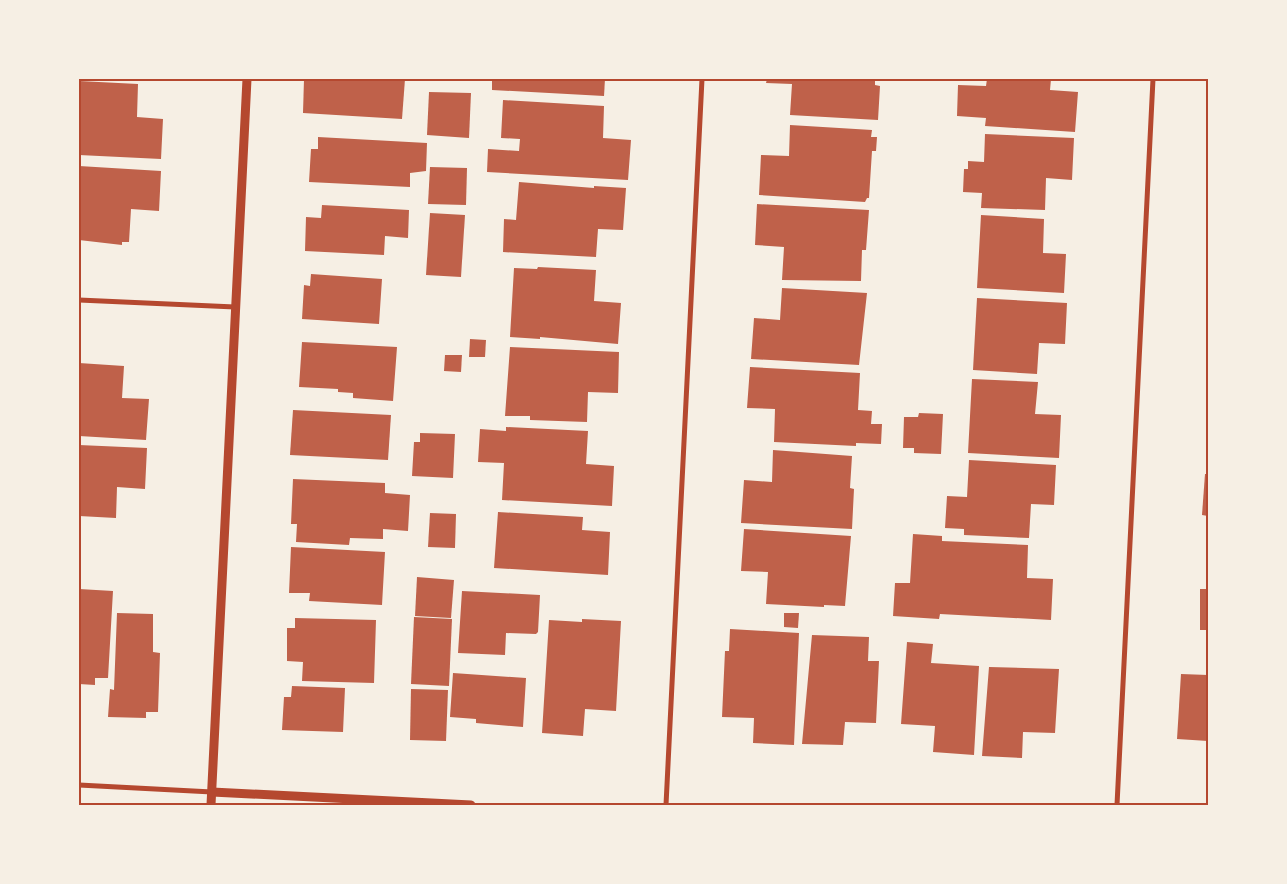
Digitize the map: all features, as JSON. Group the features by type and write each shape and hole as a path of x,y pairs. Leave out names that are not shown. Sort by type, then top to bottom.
{"street":[{"path":"211,805 247,79"},
{"path":"666,805 702,79"},
{"path":"1117,805 1153,79"},
{"path":"79,300 235,307"},
{"path":"79,785 471,805"}],"building":[{"path":"304,79 405,79 402,119 303,113"},
{"path":"492,79 605,79 604,96 492,90"},
{"path":"767,79 875,79 875,85 880,86 878,120 790,115 792,84 766,83"},
{"path":"987,79 1051,79 1050,90 1078,92 1075,132 985,126 986,118 957,116 958,85 986,86"},
{"path":"79,81 138,84 137,117 163,119 161,159 79,155"},
{"path":"429,92 471,93 469,138 427,135"},
{"path":"503,100 604,106 603,138 631,140 628,180 487,172 488,149 519,151 520,139 501,138"},
{"path":"790,125 872,130 871,137 877,137 876,151 872,151 869,198 865,202 759,195 761,155 789,156"},
{"path":"985,134 1074,138 1072,180 1046,178 1045,210 981,208 982,193 963,192 964,169 968,169 968,161 984,162"},
{"path":"318,137 427,143 426,171 410,173 410,187 309,182 311,149 318,149"},
{"path":"79,166 161,171 159,211 131,209 129,242 122,242 122,245 79,240"},
{"path":"430,167 467,168 466,205 428,204"},
{"path":"519,182 594,188 594,186 626,188 623,230 598,229 596,257 503,252 504,219 516,220"},
{"path":"757,204 869,210 866,250 862,250 861,281 782,280 784,247 755,245"},
{"path":"322,205 409,210 408,238 385,236 384,255 305,251 306,217 321,218"},
{"path":"430,213 465,215 461,277 426,275"},
{"path":"981,215 1044,219 1043,253 1066,254 1064,293 977,288"},
{"path":"538,267 596,270 594,301 621,303 618,344 540,337 540,339 510,337 514,268 537,269"},
{"path":"311,274 382,279 379,324 302,319 304,285 310,286"},
{"path":"782,288 867,293 859,365 751,359 754,318 780,320"},
{"path":"977,298 1067,303 1065,344 1039,343 1037,374 973,370"},
{"path":"470,339 486,340 485,357 469,357"},
{"path":"302,342 397,347 393,401 353,398 353,393 338,392 338,389 299,387"},
{"path":"510,347 619,352 618,393 588,392 587,422 530,420 530,416 505,416"},
{"path":"445,355 462,355 461,372 444,371"},
{"path":"79,363 124,366 122,398 149,399 146,440 79,436"},
{"path":"750,367 860,373 858,410 872,411 871,424 882,424 881,444 856,443 856,446 774,442 775,409 747,408"},
{"path":"972,379 1038,382 1035,414 1061,415 1059,458 968,453"},
{"path":"293,410 391,415 388,460 290,455"},
{"path":"919,413 943,414 941,454 914,453 914,448 903,448 904,417 918,417"},
{"path":"506,427 588,431 586,464 614,466 612,506 502,500 504,463 478,462 480,429 506,431"},
{"path":"420,433 455,434 453,478 412,476 414,442 420,442"},
{"path":"79,445 147,448 145,489 117,487 116,518 79,516"},
{"path":"773,450 852,456 850,488 854,489 852,529 741,523 744,480 772,482"},
{"path":"969,460 1056,465 1054,505 1031,504 1029,538 964,535 964,529 945,528 947,496 967,497"},
{"path":"1205,474 1208,474 1208,516 1202,515"},
{"path":"293,479 385,483 385,493 410,495 408,531 383,529 383,539 350,538 349,545 296,542 297,524 291,524"},
{"path":"498,512 583,517 582,530 610,532 608,575 494,568"},
{"path":"430,513 456,514 455,548 428,547"},
{"path":"744,529 851,536 845,606 824,605 824,607 766,604 768,572 741,571"},
{"path":"913,534 942,536 942,541 1028,545 1027,578 1053,579 1051,620 940,614 939,619 893,616 895,583 910,583"},
{"path":"291,547 385,552 382,605 309,601 310,593 289,593"},
{"path":"417,577 454,580 451,618 415,616"},
{"path":"79,589 113,591 108,678 95,678 95,685 79,684"},
{"path":"1200,589 1208,589 1208,630 1200,630"},
{"path":"462,591 540,595 538,632 536,634 506,633 505,655 458,653"},
{"path":"117,613 153,614 153,652 160,653 158,712 146,712 146,718 108,717 110,689 114,690"},
{"path":"784,613 799,613 798,628 784,627"},
{"path":"414,617 452,619 449,686 411,684"},
{"path":"295,618 376,620 374,683 302,681 303,662 287,661 287,628 295,628"},
{"path":"582,619 621,621 616,711 585,709 583,736 542,733 549,620 582,622"},
{"path":"730,629 799,633 794,745 753,743 754,718 722,717 725,651 729,651"},
{"path":"812,635 869,637 868,661 879,661 876,723 845,722 843,745 802,744"},
{"path":"907,642 933,644 931,663 979,666 974,755 933,752 935,726 901,724"},
{"path":"989,667 1059,669 1055,733 1023,732 1022,758 982,756"},
{"path":"453,673 526,678 523,727 476,723 476,719 450,717"},
{"path":"1181,674 1208,675 1208,741 1177,739"},
{"path":"292,686 345,688 343,732 282,730 284,697 291,697"},
{"path":"411,689 448,690 446,741 410,740"}]}
